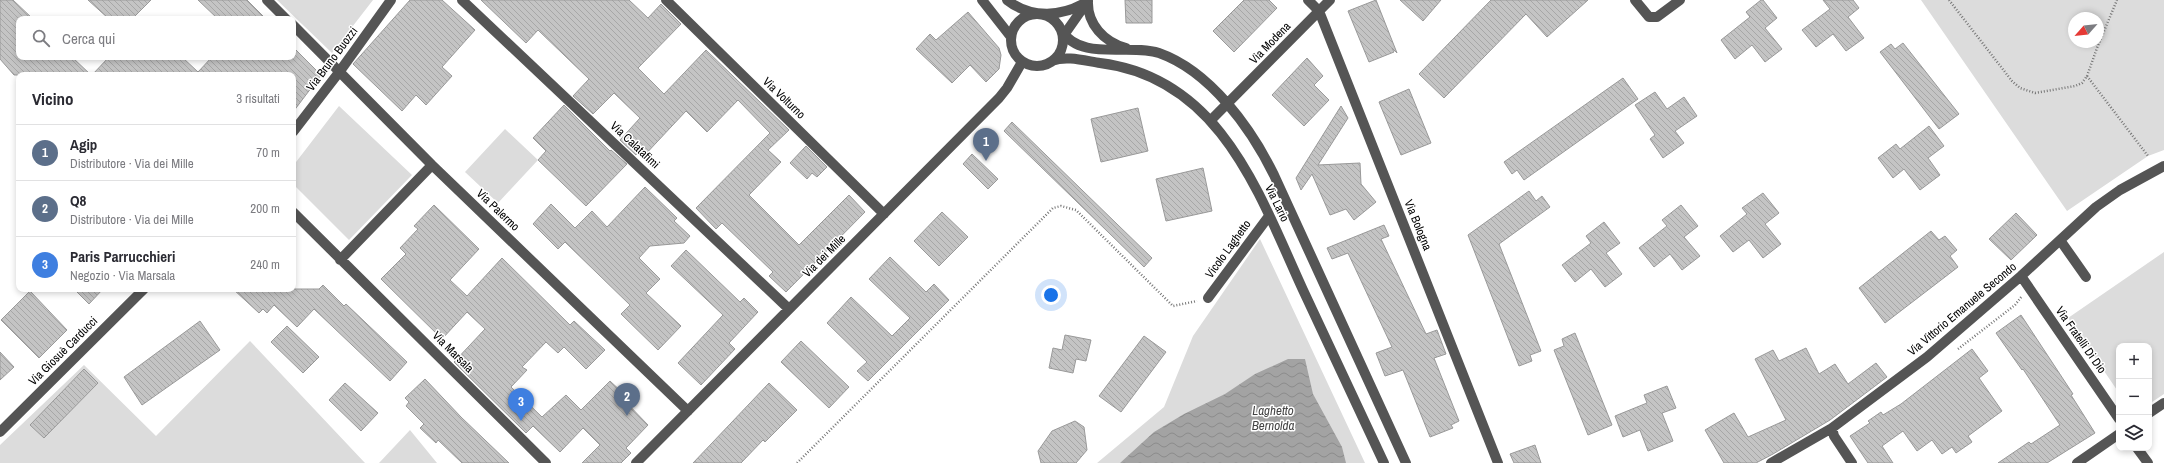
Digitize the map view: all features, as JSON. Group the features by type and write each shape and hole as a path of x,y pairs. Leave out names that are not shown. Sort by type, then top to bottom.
{"street":[{"path":"267,0 283,16"},
{"name":"Via Bruno Buozzi","path":"296,128 340,72 391,0"},
{"name":"Via Calatafimi","path":"462,0 789,309"},
{"name":"Via Volturno","path":"666,0 884,214"},
{"path":"982,0 1010,37 1012,49 1022,62 1030,66 1039,67 1052,62 1060,54 1063,35 1088,0"},
{"path":"1007,0 1024,10 1051,18 1063,35"},
{"path":"1010,37 1014,26 1019,20 1031,14 1067,11 1088,0"},
{"name":"Via Lario","path":"1088,0 1091,20 1099,32 1116,45 1138,50"},
{"name":"Via Bologna","path":"1308,0 1319,11 1498,463"},
{"name":"Via Modena","path":"1210,121 1330,0"},
{"path":"1635,0 1649,17 1657,17 1680,0"},
{"name":"Via Palermo","path":"296,28 432,165 688,411"},
{"name":"Via Lario","path":"1063,35 1080,44 1096,48 1151,51 1173,60 1198,77 1228,104 1247,128 1265,158 1406,463"},
{"name":"Via Lario","path":"1052,62 1063,59 1107,64 1150,75 1173,88 1210,121 1239,158 1269,216 1384,463"},
{"name":"Via dei Mille","path":"636,463 1004,93 1022,62"},
{"path":"340,260 432,165"},
{"name":"Via Vittorio Emanuele Secondo","path":"1771,463 1832,428 1927,357 2108,198 2164,166"},
{"name":"Via Marsala","path":"296,215 546,463"},
{"name":"Vicolo Laghetto","path":"1208,298 1269,216"},
{"path":"2060,240 2086,277"},
{"name":"Via Fratelli Di Dio","path":"2021,276 2116,415"},
{"name":"Via Giosuè Carducci","path":"0,432 141,292"},
{"path":"2152,411 2164,403"},
{"path":"1832,428 1834,436 1852,463"},
{"path":"2077,463 2116,436"},
{"path":"2139,451 2148,463"}],"path":[{"path":"1949,0 2012,81 2020,88 2035,93 2062,89 2082,83 2087,76 2117,0"},
{"path":"2087,76 2148,156"},
{"path":"797,463 1053,208 1061,206 1076,210 1173,306 1208,298"}],"shaded area":[{"path":"277,0 373,0 332,53 296,18 296,16 294,16"},
{"path":"1921,0 2164,0 2164,150 2148,156 2067,211"},
{"path":"339,106 412,175 349,240 296,187 296,162"},
{"path":"505,129 538,160 498,203 465,172"},
{"path":"1260,239 1365,463 1097,463 1164,407 1193,336"},
{"path":"2164,252 2164,394 2152,402 2152,343 2116,343 2116,389 2068,318"},
{"path":"250,341 365,463 0,463 0,445 84,365 156,436"},
{"path":"410,430 437,463 379,463"}],"water":[{"name":"Laghetto Bernolda","path":"1288,359 1305,359 1313,394 1342,447 1346,463 1120,463 1154,432 1184,414 1225,394 1255,374"}],"building":[{"path":"0,0 13,0 30,16 16,16 16,60 75,60 88,72 16,72 16,75 14,75 0,59"},
{"path":"88,0 151,0 135,16 106,16"},
{"path":"198,0 247,0 263,16 215,16"},
{"path":"410,0 442,0 475,30 442,67 452,76 426,105 416,95 402,111 353,64"},
{"path":"481,0 629,0 648,18 661,4 681,24 638,68 664,94 706,50 789,130 768,150 781,162 749,195 799,245 849,195 865,212 786,292 769,276 773,272 722,223 716,229 696,208 770,133 738,100 707,132 686,111 642,158 637,153 636,155 620,140 640,118 614,93 593,114 573,96 589,79 538,30 526,43"},
{"path":"1125,0 1152,0 1152,23 1126,23"},
{"path":"1244,0 1269,0 1277,8 1234,52 1213,31"},
{"path":"1376,0 1397,53 1392,48 1394,52 1369,62 1348,11"},
{"path":"1400,0 1441,0 1423,21"},
{"path":"1491,0 1588,0 1547,37 1526,14 1444,98 1419,74"},
{"path":"1763,0 1777,18 1765,28 1782,49 1765,62 1752,45 1735,59 1721,40 1750,17 1746,12"},
{"path":"1823,0 1853,0 1859,8 1848,17 1864,38 1846,51 1833,34 1816,47 1802,30 1830,9"},
{"path":"968,12 999,48 1001,55 999,69 986,82 970,65 952,83 916,49 930,34 936,40"},
{"path":"1903,43 1959,114 1939,129 1880,52 1891,44 1895,49"},
{"path":"296,50 321,75 296,108 296,72 198,72 209,60 296,60"},
{"path":"1307,58 1323,76 1314,85 1329,100 1304,126 1272,95"},
{"path":"106,60 185,60 198,72 95,72"},
{"path":"1623,78 1638,99 1524,180 1517,170 1512,174 1504,162"},
{"path":"1409,89 1431,143 1401,155 1379,102"},
{"path":"1655,92 1667,109 1684,97 1697,116 1675,131 1684,143 1663,158 1650,139 1655,135 1635,105"},
{"path":"564,105 610,151 611,150 627,164 586,206 538,160 546,151 533,138"},
{"path":"1341,106 1348,118 1318,165 1360,163 1361,184 1376,202 1354,220 1346,209 1330,215 1312,174 1301,190 1296,178"},
{"path":"1138,108 1148,151 1101,162 1091,119"},
{"path":"1012,122 1152,258 1144,267 1004,131"},
{"path":"1929,126 1944,146 1928,158 1940,175 1920,190 1904,169 1893,178 1878,158 1896,144 1900,149"},
{"path":"806,146 827,167 817,177 812,173 807,179 790,163"},
{"path":"972,154 998,179 988,189 963,164"},
{"path":"1203,168 1212,211 1166,221 1156,179"},
{"path":"645,187 677,218 674,221 690,236 684,243 650,246 639,258 660,279 646,293 681,326 658,350 621,314 630,305 565,242 558,249 533,224 551,204 575,228 592,211 607,227"},
{"path":"1529,191 1536,201 1542,196 1550,207 1499,244 1541,351 1530,355 1532,361 1519,366 1468,235"},
{"path":"1763,193 1779,213 1765,224 1781,244 1763,258 1749,240 1733,252 1720,236 1747,214 1742,208"},
{"path":"434,205 479,249 450,280 467,296 502,258 570,325 574,321 605,350 586,369 564,347 558,353 546,342 522,367 527,370 511,387 542,417 566,395 581,410 610,381 624,394 621,397 648,425 626,448 631,453 621,463 582,463 600,445 583,428 560,452 533,426 526,433 454,362 485,329 467,312 442,339 381,279 406,254 400,248 418,229 414,226"},
{"path":"1681,205 1698,226 1684,237 1700,256 1682,270 1670,254 1654,267 1639,248 1667,226 1662,220"},
{"path":"942,212 968,237 939,266 914,241"},
{"path":"2016,213 2037,235 2011,260 1989,239"},
{"path":"1604,222 1620,243 1606,253 1622,274 1605,287 1591,269 1575,282 1562,265 1591,243 1586,236"},
{"path":"1384,225 1389,236 1381,239 1426,334 1437,330 1446,354 1434,358 1459,421 1451,425 1453,428 1430,437 1403,370 1385,376 1376,353 1392,347 1348,253 1332,259 1327,248"},
{"path":"1931,231 1939,240 1945,236 1957,250 1950,256 1958,267 1885,323 1859,288"},
{"path":"686,250 740,302 744,298 758,312 729,343 735,349 701,385 678,363 723,315 671,266"},
{"path":"890,257 926,292 934,284 949,300 868,381 857,371 867,362 827,323 851,297 892,336 910,318 869,279"},
{"path":"323,285 344,306 346,304 407,362 390,381 314,309 297,327 274,305 267,313 263,309 259,313 236,292 296,292 296,289 319,289"},
{"path":"29,292 31,292 67,330 39,358 1,320"},
{"path":"77,292 100,292 89,304"},
{"path":"2021,315 2073,394 2071,395 2095,433 2047,463 1998,463 2029,442 2031,444 2060,425 2023,369 2022,370 1996,333"},
{"path":"200,321 220,350 142,405 124,377"},
{"path":"287,326 319,357 303,373 271,342"},
{"path":"1575,333 1612,425 1588,435 1554,350 1564,346 1562,339"},
{"path":"1065,335 1091,340 1086,361 1076,359 1073,373 1049,368 1053,348 1062,350"},
{"path":"1144,336 1166,352 1121,412 1099,396"},
{"path":"801,341 849,387 829,408 781,362"},
{"path":"1806,348 1819,374 1835,364 1848,384 1876,363 1887,377 1830,420 1756,463 1724,463 1705,430 1734,413 1748,437 1786,420 1755,359 1773,350 1779,361"},
{"path":"1972,349 1988,371 1979,378 2002,411 1968,436 1972,442 1956,453 1952,447 1942,454 1932,440 1917,451 1903,431 1882,446 1893,463 1868,463 1850,436 1870,423 1868,421 1881,412 1883,415 1901,404"},
{"path":"0,352 14,367 0,380"},
{"path":"84,369 98,383 44,438 30,425"},
{"path":"425,379 461,417 509,463 462,463 438,440 436,443 420,428 424,424 406,406 409,402 405,398"},
{"path":"345,383 378,413 361,431 329,400"},
{"path":"769,383 797,410 765,442 763,440 741,463 693,463"},
{"path":"1667,386 1676,408 1662,413 1673,441 1648,451 1640,430 1623,437 1615,416 1647,403 1644,395"},
{"path":"1075,421 1084,427 1087,450 1076,463 1041,463 1038,451 1052,431"},
{"path":"1535,445 1541,463 1514,463 1510,454"}],"place":[{"name":"Agip","path":"986,161"},
{"name":"Q8","path":"627,416"},
{"name":"Paris Parrucchieri","path":"521,421"}]}
